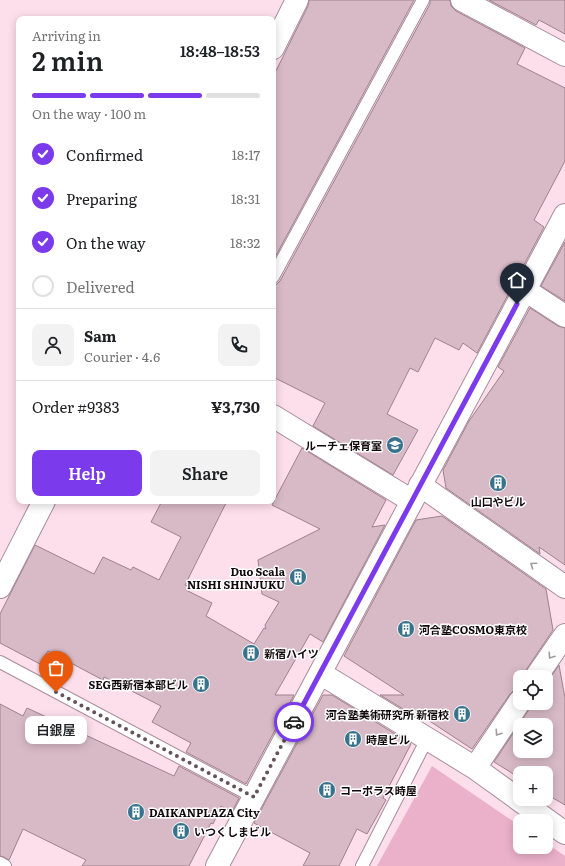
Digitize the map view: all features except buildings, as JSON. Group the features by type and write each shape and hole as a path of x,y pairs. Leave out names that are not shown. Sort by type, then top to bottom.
{"street":[{"path":"276,42 297,0"},
{"path":"462,0 565,55"},
{"path":"217,866 565,214"},
{"path":"525,290 565,316"},
{"path":"276,418 416,493 565,587"},
{"path":"0,587 42,504"},
{"path":"541,670 565,635"},
{"path":"320,672 475,768 565,833"},
{"path":"475,768 514,710"}],"lane":[{"path":"276,271 423,0"},
{"path":"0,662 254,797"},
{"path":"362,866 427,739"},
{"path":"0,863 5,866"}],"shaded area":[{"path":"432,766 513,821 513,854 553,854 553,848 565,856 565,866 377,866"}],"way so far":[{"path":"56,692 254,797 294,722"}],"place":[{"name":"ルーチェ保育室","path":"395,445"},
{"name":"山口やビル","path":"498,483"},
{"name":"Duo Scala NISHI SHINJUKU","path":"298,577"},
{"name":"河合塾COSMO東京校","path":"406,629"},
{"name":"新宿ハイツ","path":"251,653"},
{"name":"SEG西新宿本部ビル","path":"201,684"},
{"name":"白銀屋","path":"56,692"},
{"name":"河合塾美術研究所 新宿校","path":"462,714"},
{"name":"時屋ビル","path":"353,739"},
{"name":"コーポラス時屋","path":"327,790"},
{"name":"DAIKANPLAZA City","path":"136,812"},
{"name":"いつくしまビル","path":"181,831"}],"route":[{"path":"294,722 517,304"}]}
